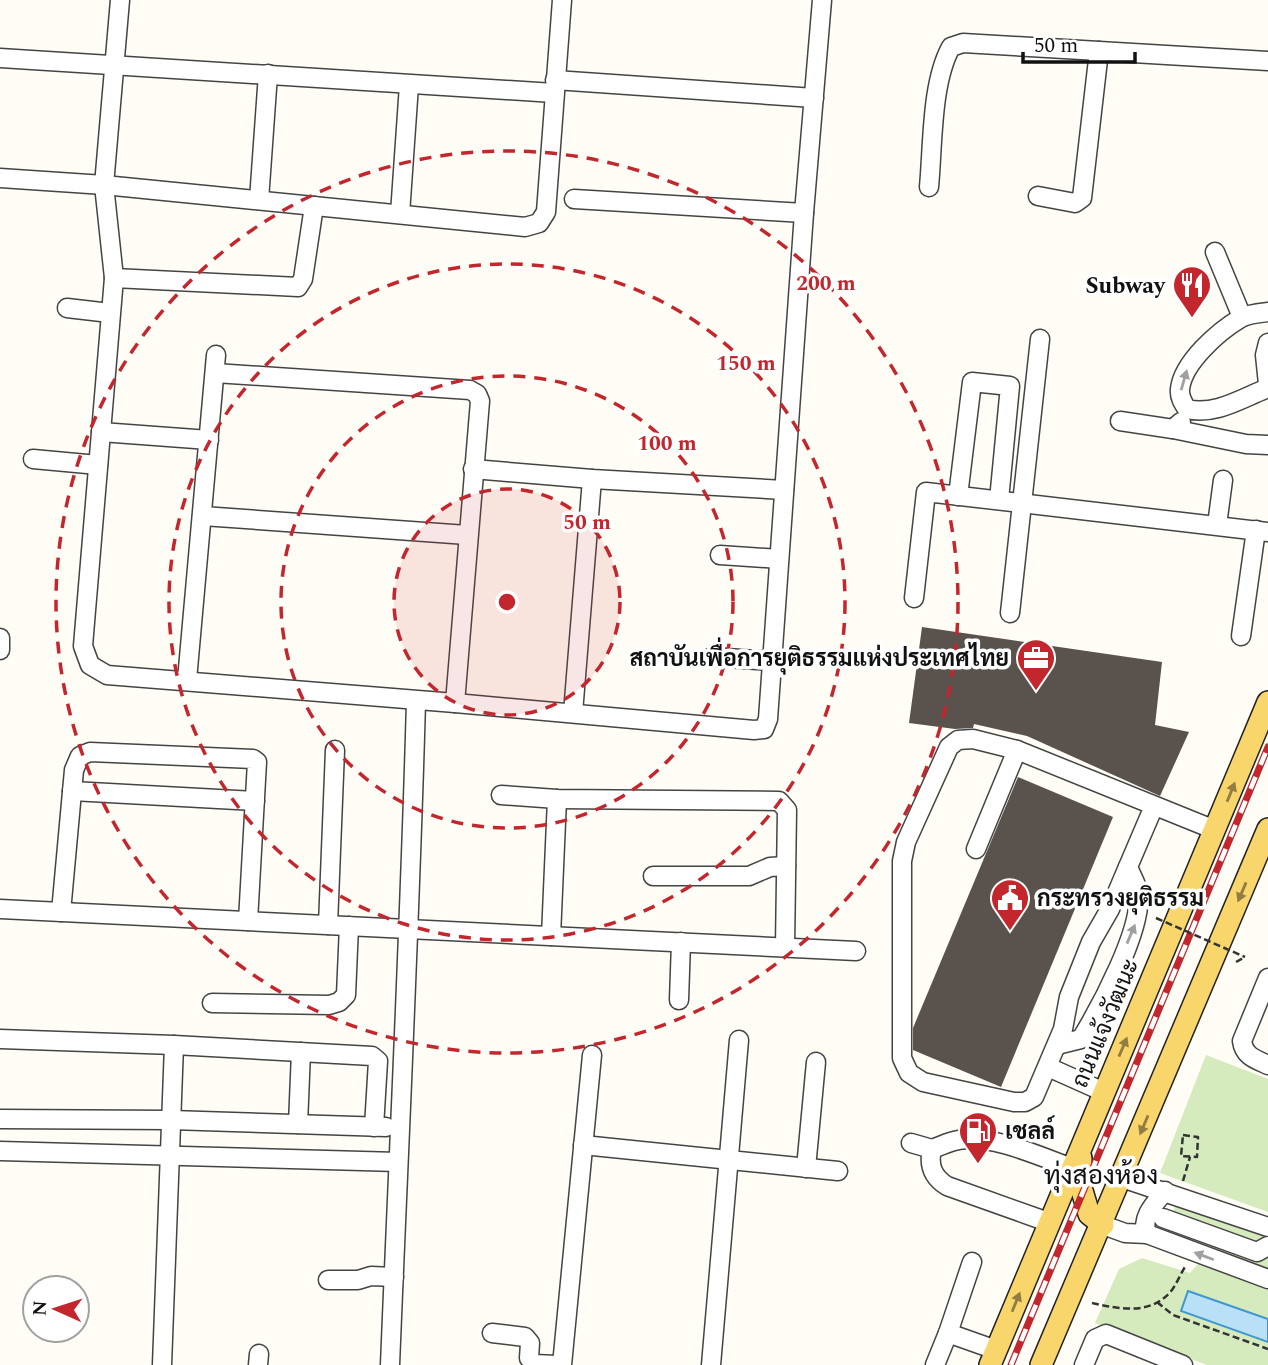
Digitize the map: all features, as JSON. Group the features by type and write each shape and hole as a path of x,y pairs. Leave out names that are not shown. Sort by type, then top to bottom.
{"main road":[{"name":"ถนนแจ้งวัฒนะ","path":"993,1358 1268,702"},
{"path":"1041,1365 1103,1225 1268,830"},
{"path":"1081,1147 1080,1184 1089,1214 1103,1225"}],"street":[{"path":"120,0 104,185 114,278 83,646 89,665 107,675 758,730 764,729 768,719 822,0"},
{"path":"0,178 104,185 524,227 539,223 546,212 562,0"},
{"path":"929,187 939,80 951,47 963,43 1268,61"},
{"path":"1038,196 1075,203 1083,198 1099,51"},
{"path":"0,58 409,85 555,86 814,98"},
{"path":"258,200 268,74"},
{"path":"400,214 409,85"},
{"path":"574,199 804,213"},
{"path":"114,278 298,287 303,279 314,206"},
{"path":"1215,252 1242,317"},
{"path":"67,308 110,313"},
{"path":"1268,312 1242,317 1205,346 1187,369 1180,388 1181,399 1187,409 1210,412 1268,386 1265,355 1268,342"},
{"path":"1010,613 1040,340"},
{"path":"187,680 216,364 470,390 477,394 480,401 455,703"},
{"path":"958,496 972,382 1010,386 999,500"},
{"path":"1173,429 1182,421 1187,409"},
{"path":"1120,421 1247,444 1268,445"},
{"path":"100,432 209,440"},
{"path":"33,459 98,465"},
{"path":"473,469 784,490"},
{"path":"573,713 592,479"},
{"path":"1217,526 1223,480"},
{"path":"914,598 926,492 999,500 1262,531 1241,636"},
{"path":"203,516 467,535"},
{"path":"720,555 779,559"},
{"path":"0,638 0,650"},
{"path":"712,657 773,661"},
{"path":"390,1365 410,929 416,701"},
{"path":"1154,806 1110,909 1087,953 1069,997 1063,1029 1034,1097 1025,1102 1014,1102 923,1082 909,1073 902,1058 902,861 906,842 949,747 958,740 973,739 1017,750 1215,830"},
{"path":"328,925 335,750"},
{"path":"976,849 1017,750"},
{"path":"61,912 74,771 80,756 90,752 253,759 257,762 248,921"},
{"path":"72,791 255,801"},
{"path":"501,794 557,799 779,801 787,810 785,947"},
{"path":"551,936 557,799"},
{"path":"653,876 749,876 770,867 786,866"},
{"path":"1056,1045 1081,1039 1103,1003 1138,919 1138,892 1128,867"},
{"path":"0,909 856,951"},
{"path":"212,1003 329,1005 339,1002 346,995 349,926"},
{"path":"679,1000 681,942"},
{"path":"1268,978 1242,1041 1243,1050 1250,1057 1268,1065"},
{"path":"0,1039 372,1056 378,1060 374,1127"},
{"path":"711,1365 739,1040"},
{"path":"162,1365 174,1045"},
{"path":"298,1124 301,1052"},
{"path":"492,1333 524,1337 530,1343 529,1358 534,1364 560,1365 592,1055"},
{"path":"806,1168 816,1062"},
{"path":"1048,1067 1104,1092"},
{"path":"0,1119 171,1119 400,1127"},
{"path":"911,1143 932,1149 958,1140 975,1139 1072,1168"},
{"path":"583,1145 838,1171"},
{"path":"932,1149 931,1168 939,1181 1048,1222"},
{"path":"0,1151 398,1162"},
{"path":"1122,1178 1173,1188 1268,1227"},
{"path":"1147,1234 1144,1228 1151,1208 1173,1188"},
{"path":"1163,1218 1257,1252 1268,1246"},
{"path":"1103,1225 1125,1233 1147,1234 1268,1279"},
{"path":"935,1365 972,1262"},
{"path":"328,1280 394,1277"},
{"path":"948,1333 993,1358"},
{"path":"1084,1365 1095,1339 1106,1334 1183,1365"}],"path":[{"path":"1156,918 1245,957 1236,962"},
{"path":"1183,1135 1198,1137 1197,1157 1190,1157 1181,1156 1183,1135"},
{"path":"1173,1188 1190,1157"},
{"path":"1092,1303 1134,1310 1157,1302 1173,1289 1186,1265"},
{"path":"1157,1302 1173,1315 1268,1349"}],"green space":[{"path":"1206,1055 1268,1079 1268,1212 1160,1173"},
{"path":"1176,1204 1268,1237 1268,1270 1166,1233"},
{"path":"1142,1258 1190,1273 1199,1263 1268,1288 1268,1365 1207,1365 1095,1323 1119,1269"}],"water":[{"path":"1188,1291 1268,1319 1268,1342 1181,1311"}],"building":[{"name":"สถาบันเพื่อการยุติธรรมแห่งประเทศไทย","path":"922,627 1162,662 1155,725 1189,732 1160,796 1027,736 974,724 973,728 955,729 909,723"},
{"name":"กระทรวงยุติธรรม","path":"1018,777 1113,817 1001,1087 913,1050 913,1028"}],"railway":[{"path":"1011,1365 1268,747"}],"place":[{"name":"Subway","path":"1192,319"},
{"name":"สถาบันเพื่อการยุติธรรมแห่งประเทศไทย","path":"1036,692"},
{"name":"กระทรวงยุติธรรม","path":"1010,932"},
{"name":"เชลล์","path":"978,1165"}],"district":[{"name":"ทุ่งสองห้อง","path":"1101,1175"}]}
